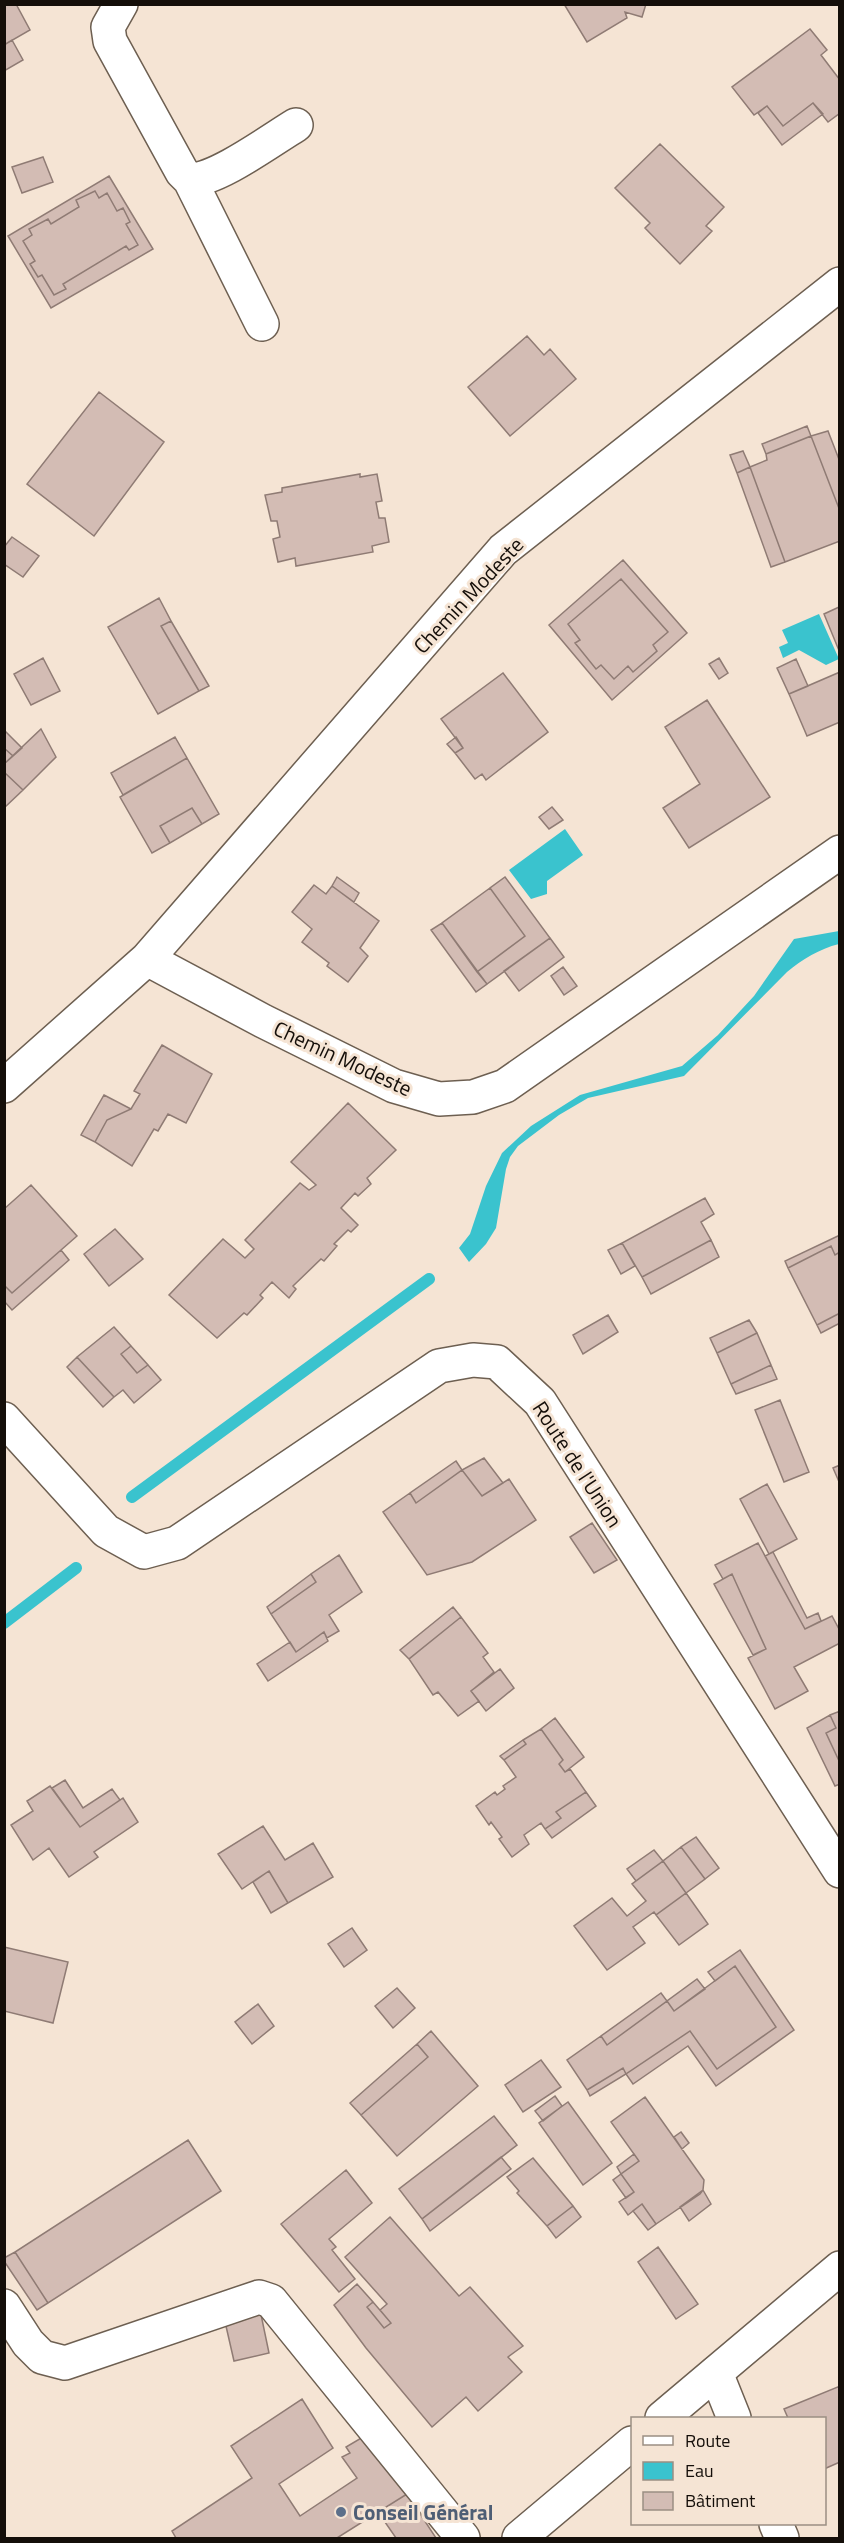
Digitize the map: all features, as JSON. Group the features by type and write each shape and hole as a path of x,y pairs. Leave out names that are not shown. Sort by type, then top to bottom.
{"street":[{"path":"121,4 108,27 110,41 182,172 190,180 262,324"},
{"path":"190,180 199,180 221,170 296,125"},
{"name":"Chemin Modeste","path":"4,1086 147,959 503,550 840,284"},
{"name":"Chemin Modeste","path":"147,959 263,1022 394,1086 439,1099 473,1097 505,1086 840,852"},
{"name":"Route de l'Union","path":"4,1419 106,1531 144,1552 177,1543 439,1366 473,1360 497,1362 540,1402 840,1871"},
{"path":"663,2417 840,2268"},
{"path":"4,2306 28,2343 42,2357 65,2363 259,2297 271,2301 463,2538"},
{"path":"716,2373 734,2417"},
{"path":"519,2538 631,2445"}],"water":[{"path":"819,614 839,659 826,665 799,650 783,658 779,647 788,643 782,630"},
{"path":"565,829 583,855 547,881 547,894 531,899 509,870"},
{"path":"839,931 839,944 812,955 787,972 684,1076 588,1098 559,1115 518,1146 510,1157 506,1169 496,1228 486,1244 469,1262 459,1248 470,1234 486,1186 502,1153 531,1126 580,1095 682,1066 718,1035 754,996 794,939"}],"building":[{"path":"4,4 16,4 30,30 4,45"},
{"path":"564,4 646,4 642,17 625,12 627,18 587,42"},
{"path":"810,29 827,50 821,55 840,80 840,113 828,122 813,103 783,126 767,106 754,115 732,87"},
{"path":"12,40 23,60 4,71 4,45"},
{"path":"813,103 823,114 782,145 758,113 767,106 783,126"},
{"path":"660,144 724,207 706,226 712,231 680,264 645,228 650,223 615,188"},
{"path":"43,157 53,182 22,193 12,167"},
{"path":"109,176 153,249 51,308 8,236","holes":["95,191 99,198 107,193 117,211 123,208 130,222 126,224 138,245 129,250 126,246 63,284 66,289 54,295 42,275 38,277 30,264 35,261 23,241 32,235 29,229 48,219 51,224 79,207 76,200"]},
{"path":"95,191 99,198 107,193 117,211 123,208 130,222 126,224 138,245 129,250 126,246 63,284 66,289 54,295 42,275 38,277 30,264 35,261 23,241 32,235 29,229 48,219 51,224 79,207 76,200"},
{"path":"527,336 544,355 550,349 576,379 510,436 468,387"},
{"path":"99,392 164,442 94,536 27,484"},
{"path":"807,426 811,436 766,454 762,444"},
{"path":"828,431 840,462 840,511 811,436"},
{"path":"811,436 840,511 840,541 785,562 750,467 767,460 766,454"},
{"path":"743,451 750,467 737,473 730,455"},
{"path":"750,467 785,562 771,567 737,473"},
{"path":"360,474 360,477 377,474 382,501 376,502 379,518 385,518 389,542 372,546 373,552 296,566 295,558 278,562 273,539 280,537 277,521 271,521 265,495 282,492 282,488"},
{"path":"12,537 39,556 23,577 4,564 4,547"},
{"path":"623,560 687,633 612,700 549,625","holes":["621,579 668,632 653,645 657,651 633,672 628,666 614,679 601,665 596,669 575,643 580,640 568,624"]},
{"path":"621,579 668,632 653,645 657,651 633,672 628,666 614,679 601,665 596,669 575,643 580,640 568,624"},
{"path":"159,598 171,621 161,626 199,691 158,714 108,627"},
{"path":"840,607 840,653 824,614"},
{"path":"171,621 209,686 199,691 161,626"},
{"path":"43,658 60,691 31,705 14,674"},
{"path":"719,658 728,673 719,679 709,664"},
{"path":"796,659 808,686 789,694 777,668"},
{"path":"840,672 840,722 807,736 789,694"},
{"path":"503,673 548,732 486,780 482,774 475,779 455,753 463,748 441,719"},
{"path":"707,700 770,797 689,848 663,808 700,784 665,727"},
{"path":"41,729 56,757 23,790 4,772 4,764"},
{"path":"4,730 22,748 13,756 4,748"},
{"path":"175,737 187,758 123,795 111,773"},
{"path":"456,737 463,748 455,753 447,744"},
{"path":"4,748 13,756 4,764"},
{"path":"187,758 219,814 202,824 192,808 160,826 170,843 152,853 120,797"},
{"path":"4,772 23,790 4,808"},
{"path":"552,807 563,820 549,829 539,817"},
{"path":"192,808 202,824 170,843 160,826"},
{"path":"337,877 359,893 354,902 332,886"},
{"path":"505,877 550,938 487,984 477,972 525,936 490,888"},
{"path":"314,885 326,894 332,886 379,921 360,948 368,956 348,982 327,966 329,963 302,942 312,929 292,912"},
{"path":"490,888 525,936 477,972 442,923"},
{"path":"442,923 487,984 476,992 431,930"},
{"path":"550,938 564,957 519,991 504,971"},
{"path":"563,967 577,986 564,995 551,976"},
{"path":"162,1045 212,1074 186,1123 168,1114 158,1131 154,1129 132,1166 95,1142 107,1120 131,1109 140,1094 134,1091"},
{"path":"104,1095 131,1109 107,1120 95,1142 81,1135"},
{"path":"348,1103 396,1150 367,1178 371,1184 358,1196 355,1193 341,1208 358,1225 351,1232 348,1230 334,1244 337,1246 324,1261 321,1259 293,1286 296,1289 289,1298 272,1282 260,1295 263,1298 247,1315 244,1313 217,1338 169,1295 223,1239 245,1258 254,1249 245,1240 300,1183 309,1190 316,1185 291,1162"},
{"path":"31,1185 77,1236 12,1293 4,1285 4,1209"},
{"path":"705,1198 714,1214 701,1222 711,1240 642,1277 622,1243"},
{"path":"115,1229 143,1259 109,1286 84,1254"},
{"path":"840,1235 840,1252 835,1255 831,1246 788,1268 785,1261"},
{"path":"711,1240 719,1257 651,1294 642,1277"},
{"path":"622,1243 635,1266 621,1274 608,1250"},
{"path":"831,1246 835,1255 840,1252 840,1313 817,1325 788,1268"},
{"path":"61,1250 69,1260 12,1310 4,1301 4,1285 12,1293"},
{"path":"840,1313 840,1323 821,1333 817,1325"},
{"path":"608,1315 618,1332 583,1354 573,1335"},
{"path":"749,1320 757,1333 717,1353 710,1338"},
{"path":"114,1327 131,1346 121,1354 137,1373 148,1365 161,1380 134,1403 123,1390 114,1397 77,1357"},
{"path":"757,1333 771,1365 731,1384 717,1353"},
{"path":"131,1346 148,1365 137,1373 121,1354"},
{"path":"77,1357 114,1397 103,1407 67,1367"},
{"path":"771,1365 777,1379 736,1394 731,1384"},
{"path":"780,1400 809,1472 784,1482 755,1410"},
{"path":"484,1458 503,1483 482,1496 462,1470"},
{"path":"456,1461 462,1470 416,1503 410,1493"},
{"path":"840,1465 840,1484 833,1468"},
{"path":"462,1470 482,1496 509,1479 536,1520 472,1562 427,1575 383,1512 410,1493 416,1503"},
{"path":"767,1484 797,1539 769,1554 740,1499"},
{"path":"592,1523 617,1560 594,1573 570,1537"},
{"path":"758,1543 805,1629 832,1616 840,1631 840,1643 794,1667 808,1691 775,1709 748,1658 766,1649 732,1574 723,1579 715,1565"},
{"path":"773,1552 807,1618 818,1613 821,1621 805,1629 765,1556"},
{"path":"339,1555 362,1592 329,1615 339,1631 327,1638 324,1632 296,1652 271,1614 316,1582 311,1574"},
{"path":"311,1574 316,1582 271,1614 267,1607"},
{"path":"732,1574 766,1649 753,1655 714,1584"},
{"path":"453,1607 461,1617 409,1659 400,1650"},
{"path":"461,1617 488,1653 483,1657 494,1672 471,1691 479,1701 458,1716 438,1692 433,1695 409,1659"},
{"path":"324,1632 328,1641 268,1681 257,1664 290,1642 296,1652"},
{"path":"500,1669 514,1688 486,1711 471,1691"},
{"path":"840,1711 840,1763 826,1733 836,1728 830,1715"},
{"path":"830,1715 836,1728 826,1733 840,1763 840,1784 835,1786 807,1728"},
{"path":"555,1718 584,1757 565,1772 559,1764 563,1760 541,1729"},
{"path":"541,1729 563,1760 559,1764 565,1772 570,1769 586,1792 556,1812 561,1818 545,1829 541,1823 524,1835 529,1844 512,1857 499,1839 502,1837 491,1822 489,1825 476,1806 495,1792 497,1795 505,1789 503,1786 516,1777 504,1760 526,1744 523,1740"},
{"path":"523,1740 526,1744 504,1760 500,1756"},
{"path":"65,1780 83,1808 112,1789 120,1800 80,1827 52,1788"},
{"path":"50,1786 80,1827 123,1798 138,1822 94,1852 98,1857 69,1877 49,1848 33,1860 11,1825 33,1811 27,1801"},
{"path":"586,1792 596,1806 552,1838 545,1829 561,1818 556,1812"},
{"path":"263,1826 285,1860 313,1843 333,1877 288,1903 269,1871 242,1889 218,1854"},
{"path":"696,1837 719,1868 705,1879 681,1847"},
{"path":"681,1847 705,1879 686,1893 663,1861"},
{"path":"654,1850 663,1861 636,1881 627,1869"},
{"path":"663,1861 686,1893 656,1915 654,1912 633,1927 645,1943 607,1970 574,1926 612,1898 627,1916 646,1901 632,1884"},
{"path":"269,1871 288,1903 271,1913 253,1882"},
{"path":"686,1893 708,1924 679,1945 656,1915"},
{"path":"352,1928 367,1950 344,1967 328,1944"},
{"path":"4,1947 68,1962 53,2023 4,2011"},
{"path":"740,1950 794,2030 716,2086 688,2046 633,2084 626,2074 690,2031 717,2069 776,2027 735,1966 715,1981 708,1972"},
{"path":"735,1966 776,2027 717,2069 690,2031 626,2074 623,2068 587,2090 567,2060 601,2036 607,2045 667,2001 674,2011"},
{"path":"697,1979 705,1989 674,2011 667,2001"},
{"path":"397,1988 415,2008 393,2028 375,2006"},
{"path":"661,1993 667,2001 607,2045 601,2036"},
{"path":"258,2004 274,2026 252,2044 235,2022"},
{"path":"431,2031 478,2086 397,2156 361,2115 428,2057 417,2044"},
{"path":"417,2044 428,2057 361,2115 350,2103"},
{"path":"541,2060 561,2087 523,2112 505,2085"},
{"path":"623,2068 626,2074 590,2096 587,2090"},
{"path":"555,2096 562,2106 543,2121 535,2111"},
{"path":"645,2097 704,2180 700,2194 656,2224 642,2204 628,2215 619,2202 634,2192 621,2174 639,2161 611,2122"},
{"path":"568,2102 612,2163 583,2185 539,2123"},
{"path":"494,2116 517,2145 422,2219 399,2189"},
{"path":"681,2132 689,2143 682,2149 674,2137"},
{"path":"188,2140 221,2191 48,2303 15,2252"},
{"path":"634,2154 639,2161 621,2174 617,2167"},
{"path":"501,2157 511,2169 430,2231 422,2219"},
{"path":"533,2158 573,2206 547,2226 517,2193 519,2191 507,2177"},
{"path":"346,2170 372,2203 329,2239 336,2247 332,2250 355,2279 339,2292 281,2224"},
{"path":"621,2174 634,2192 626,2198 613,2180"},
{"path":"703,2190 711,2204 689,2221 680,2207"},
{"path":"642,2204 656,2224 648,2230 633,2211"},
{"path":"573,2206 581,2217 556,2238 547,2226"},
{"path":"390,2217 459,2296 470,2287 523,2346 508,2357 522,2372 478,2411 466,2397 432,2427 366,2348 334,2305 357,2284 373,2302 367,2307 384,2328 391,2323 380,2310 387,2304 345,2257"},
{"path":"658,2247 698,2304 676,2319 638,2262"},
{"path":"15,2252 48,2303 37,2310 4,2261 4,2258"},
{"path":"373,2302 391,2323 384,2328 367,2307"},
{"path":"259,2305 269,2353 234,2361 223,2313"},
{"path":"840,2386 840,2462 826,2468 826,2417 788,2417 784,2409"},
{"path":"302,2399 333,2448 279,2484 300,2516 357,2478 342,2457 350,2453 346,2447 368,2434 407,2494 337,2538 176,2538 172,2531 252,2478 231,2446"},
{"path":"407,2494 436,2538 396,2538 378,2512"}],"waterway":[{"path":"132,1497 429,1279"},
{"path":"4,1623 76,1568"}],"place":[{"name":"Conseil Général","path":"341,2512"}]}
